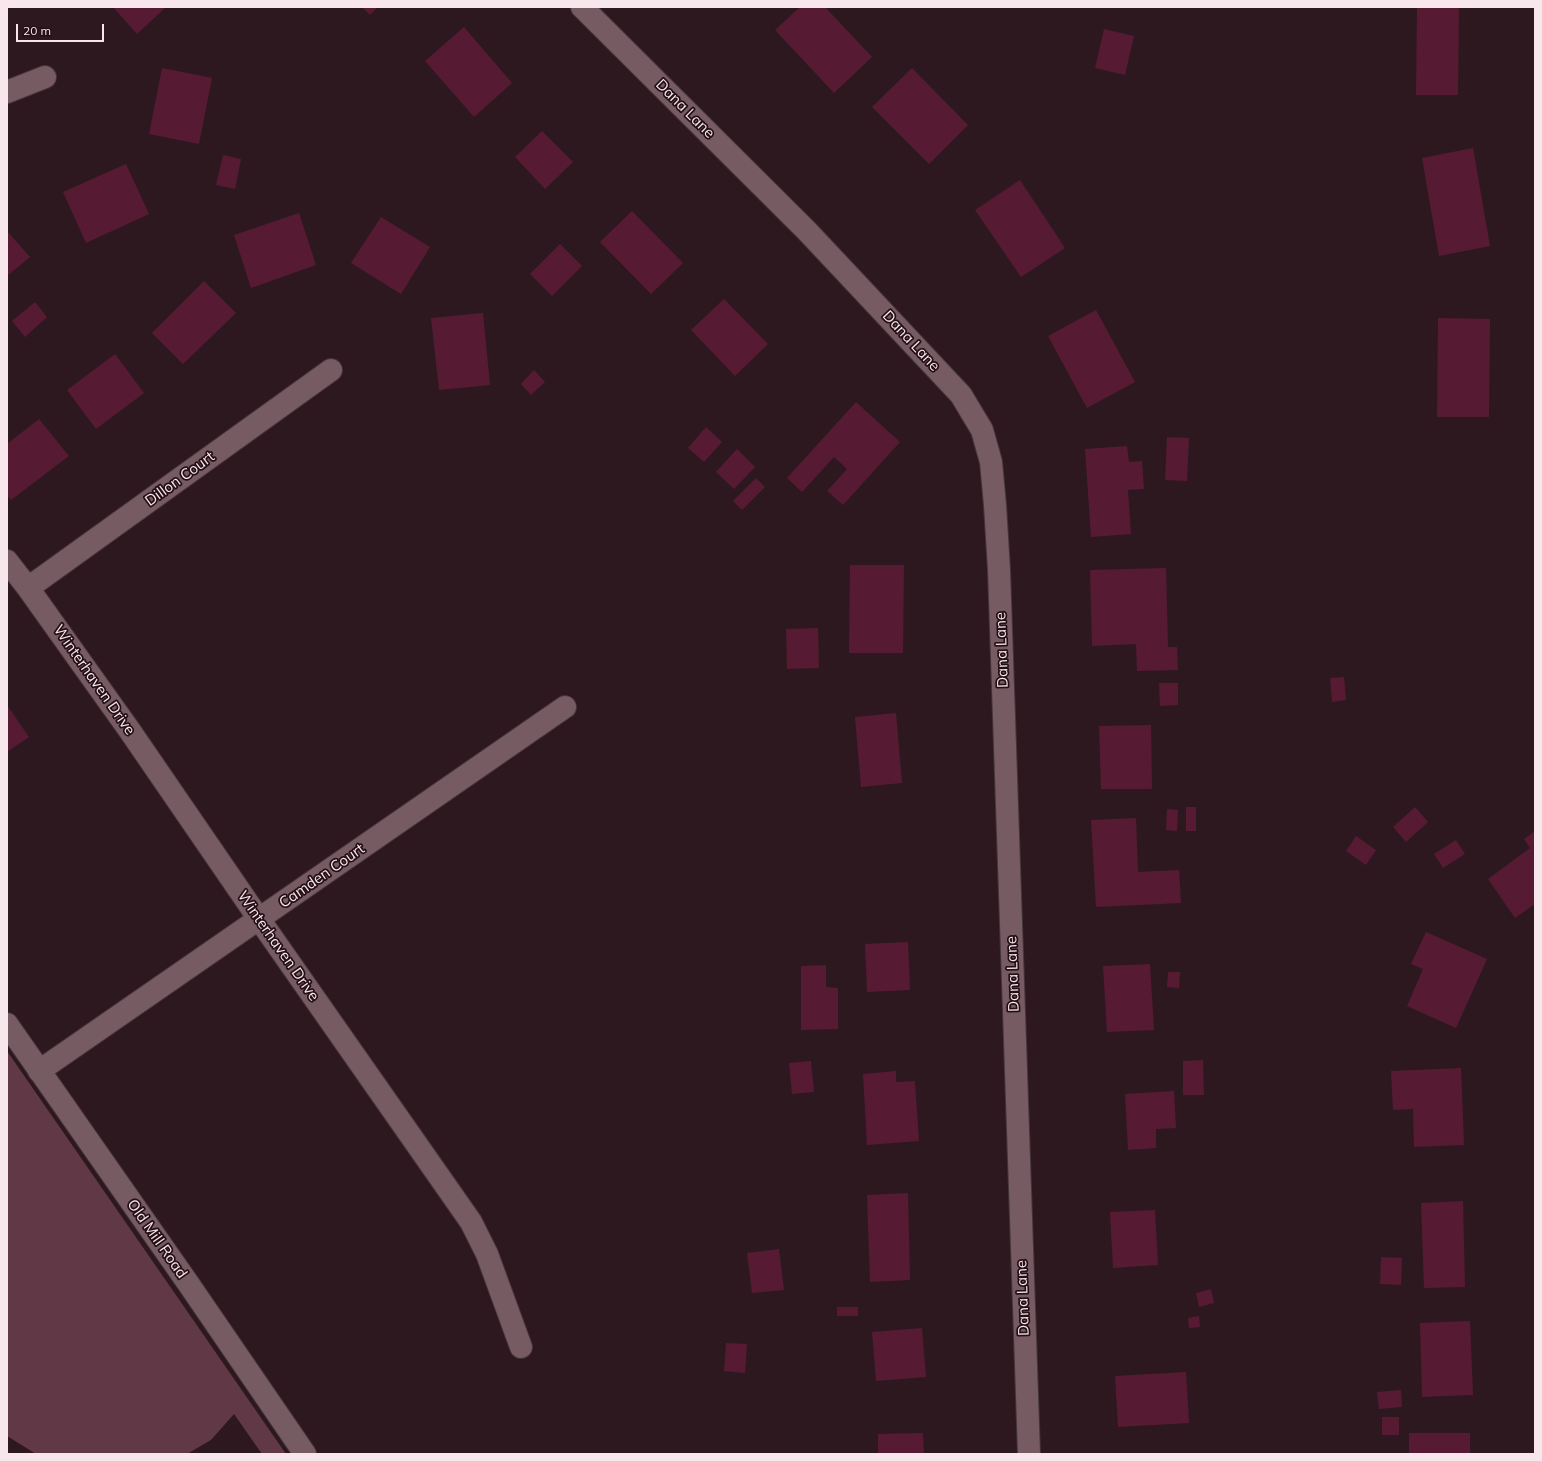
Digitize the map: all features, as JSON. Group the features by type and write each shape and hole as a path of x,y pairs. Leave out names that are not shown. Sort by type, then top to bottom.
{"street":[{"name":"Dana Lane","path":"582,7 807,231 914,344 961,395 982,430 991,462 999,570 1014,971 1021,1239 1029,1454"},
{"path":"7,92 45,77"},
{"name":"Dillon Court","path":"28,588 331,370"},
{"name":"Winterhaven Drive","path":"7,561 130,731 259,919 471,1222 488,1254 520,1347"},
{"name":"Camden Court","path":"39,1071 565,707"},
{"name":"Old Mill Road","path":"7,1024 305,1454"}],"shaded area":[{"path":"7,1051 286,1454 262,1454 234,1414 211,1440 187,1454 36,1454 7,1436"}],"building":[{"path":"113,7 166,7 137,34"},
{"path":"362,7 378,7 370,15"},
{"path":"800,7 825,7 872,57 834,93 775,30"},
{"path":"1417,7 1459,7 1458,95 1416,95"},
{"path":"464,27 512,83 474,117 425,61"},
{"path":"1104,29 1134,36 1125,75 1095,68"},
{"path":"162,68 212,78 199,144 149,134"},
{"path":"912,68 968,125 929,164 872,107"},
{"path":"542,131 573,162 545,189 515,157"},
{"path":"1473,148 1490,246 1439,256 1422,158"},
{"path":"223,155 241,159 235,189 216,185"},
{"path":"126,164 149,214 86,243 63,192"},
{"path":"1020,180 1065,248 1021,277 975,210"},
{"path":"632,211 683,263 651,294 600,242"},
{"path":"299,213 316,265 251,288 234,235"},
{"path":"381,217 430,247 401,294 351,263"},
{"path":"7,231 30,257 7,276"},
{"path":"560,244 582,266 552,296 530,274"},
{"path":"204,281 236,313 183,364 152,333"},
{"path":"724,299 768,344 735,376 691,330"},
{"path":"35,302 47,317 25,337 12,321"},
{"path":"1096,310 1135,382 1087,408 1048,336"},
{"path":"483,313 490,385 439,390 431,318"},
{"path":"1438,318 1490,319 1489,417 1437,417"},
{"path":"115,354 144,393 96,429 67,390"},
{"path":"534,370 545,382 531,395 521,384"},
{"path":"856,402 900,442 843,505 827,491 847,469 834,457 802,492 787,478"},
{"path":"39,419 69,456 11,500 7,495 7,444"},
{"path":"706,427 722,442 704,462 688,448"},
{"path":"1167,437 1189,438 1187,481 1165,480"},
{"path":"1127,446 1129,462 1142,461 1144,489 1128,490 1131,534 1091,537 1085,449"},
{"path":"737,449 755,467 734,489 716,472"},
{"path":"756,478 765,487 742,510 733,501"},
{"path":"850,565 904,565 903,653 849,653"},
{"path":"1166,568 1168,647 1177,647 1178,670 1137,671 1136,644 1092,646 1090,570"},
{"path":"818,628 819,668 787,669 786,629"},
{"path":"1344,677 1346,700 1332,702 1330,678"},
{"path":"1159,683 1178,683 1178,705 1160,706"},
{"path":"7,705 29,737 7,752"},
{"path":"896,713 902,783 861,787 855,717"},
{"path":"1151,725 1152,789 1101,789 1099,726"},
{"path":"1186,807 1196,807 1196,831 1186,831"},
{"path":"1415,807 1428,822 1406,842 1393,827"},
{"path":"1167,809 1178,810 1177,831 1166,830"},
{"path":"1136,818 1138,872 1179,870 1181,903 1096,907 1091,820"},
{"path":"1535,831 1535,904 1515,918 1488,879 1530,848 1524,839"},
{"path":"1356,836 1376,850 1366,865 1346,851"},
{"path":"1456,840 1465,854 1443,868 1434,854"},
{"path":"1426,932 1487,959 1456,1028 1407,1006 1423,969 1411,964"},
{"path":"908,942 910,990 867,992 865,944"},
{"path":"1150,964 1154,1030 1107,1032 1103,966"},
{"path":"826,965 826,987 838,988 838,1029 801,1030 801,966"},
{"path":"1168,972 1180,972 1179,988 1167,987"},
{"path":"1203,1060 1204,1095 1183,1095 1183,1061"},
{"path":"811,1061 814,1092 792,1094 789,1063"},
{"path":"1461,1068 1464,1145 1414,1147 1413,1109 1393,1110 1391,1071"},
{"path":"896,1071 896,1082 915,1081 919,1141 867,1145 863,1074"},
{"path":"1174,1091 1176,1128 1156,1129 1156,1148 1128,1150 1125,1094"},
{"path":"908,1193 910,1280 870,1282 867,1195"},
{"path":"1463,1201 1465,1287 1424,1288 1421,1203"},
{"path":"1155,1210 1158,1265 1113,1268 1110,1212"},
{"path":"779,1249 784,1290 752,1293 747,1253"},
{"path":"1381,1257 1402,1258 1401,1285 1380,1284"},
{"path":"1211,1289 1214,1303 1199,1307 1196,1293"},
{"path":"837,1307 858,1307 858,1316 837,1316"},
{"path":"1199,1316 1200,1327 1189,1328 1188,1318"},
{"path":"1470,1321 1473,1395 1422,1397 1420,1323"},
{"path":"922,1328 926,1377 876,1381 872,1332"},
{"path":"726,1343 747,1344 745,1373 724,1371"},
{"path":"1186,1372 1189,1423 1118,1427 1115,1376"},
{"path":"1401,1390 1402,1407 1379,1409 1377,1392"},
{"path":"1382,1417 1399,1417 1399,1435 1382,1435"},
{"path":"923,1433 924,1454 878,1454 878,1434"},
{"path":"1409,1433 1470,1433 1470,1454 1409,1454"}]}
